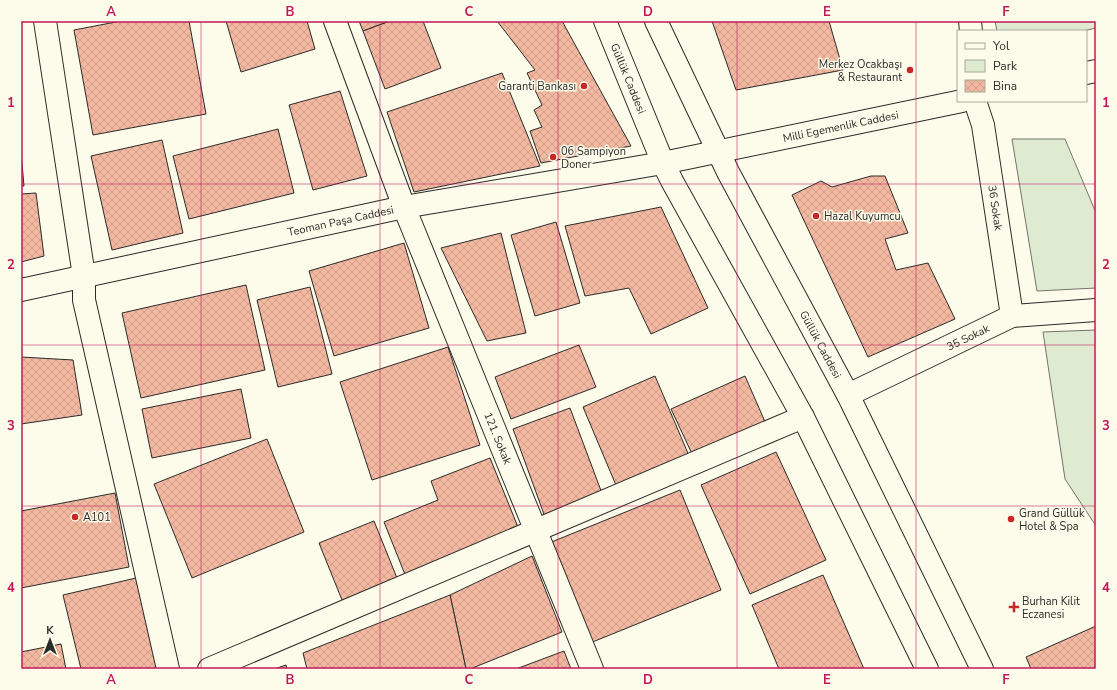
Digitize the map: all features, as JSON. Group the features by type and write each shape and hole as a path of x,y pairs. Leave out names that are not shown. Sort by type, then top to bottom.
{"street":[{"path":"45,21 84,276 84,300 168,669"},
{"name":"121. Sokak","path":"336,21 404,207 592,669"},
{"name":"Güllük Caddesi","path":"605,21 663,163 803,416 927,669"},
{"name":"Güllük Caddesi","path":"656,21 718,152 848,395 982,669"},
{"name":"Milli Egemenlik Caddesi","path":"663,163 957,102"},
{"name":"36 Sokak","path":"975,102 983,125 1012,316"},
{"name":"Teoman Paşa Caddesi","path":"21,290 404,207 663,163"},
{"name":"35 Sokak","path":"848,395 1012,316 1096,310"},
{"path":"209,669 803,416"}],"green space":[{"path":"995,21 1096,21 1096,28 1087,30 997,30"},
{"path":"1012,139 1065,139 1096,213 1096,288 1037,291"},
{"path":"1096,330 1096,526 1065,479 1043,332"}],"building":[{"path":"121,21 189,21 206,114 93,135 74,30"},
{"path":"226,21 307,21 315,49 241,72"},
{"path":"359,21 390,21 363,31"},
{"path":"390,21 423,21 441,68 385,89 363,31"},
{"path":"497,21 562,21 631,146 541,163 530,131 542,127 534,110 542,105 527,73 535,70"},
{"path":"712,21 829,21 843,70 736,90"},
{"path":"502,73 540,166 414,192 387,112"},
{"path":"340,91 367,176 313,190 289,105"},
{"path":"278,129 294,193 189,219 173,156"},
{"path":"162,140 183,233 112,250 91,156"},
{"path":"21,152 24,186 21,186"},
{"path":"871,176 885,176 908,233 885,239 896,270 928,263 955,319 868,357 792,195 821,181 832,187"},
{"path":"36,193 44,256 21,262 21,194"},
{"path":"661,207 708,308 651,334 629,288 585,296 565,226"},
{"path":"556,222 580,303 535,316 511,235"},
{"path":"501,233 526,333 487,341 441,248"},
{"path":"404,243 429,328 334,356 309,271"},
{"path":"246,285 265,370 141,398 122,313"},
{"path":"310,287 332,374 278,387 257,300"},
{"path":"579,345 596,387 511,419 495,377"},
{"path":"448,347 480,445 372,480 340,382"},
{"path":"21,357 73,360 82,415 21,424"},
{"path":"655,376 690,458 618,490 583,407"},
{"path":"745,376 766,424 693,456 671,409"},
{"path":"241,389 251,438 152,458 142,409"},
{"path":"570,408 603,496 545,517 513,429"},
{"path":"267,439 304,532 192,578 154,484"},
{"path":"776,452 826,560 750,594 701,485"},
{"path":"490,458 520,532 406,577 384,522 438,500 431,481"},
{"path":"680,490 721,590 590,643 549,543"},
{"path":"115,493 129,567 21,588 21,511"},
{"path":"374,521 399,583 344,605 319,543"},
{"path":"532,556 562,632 470,669 466,669 450,595"},
{"path":"823,575 864,669 779,669 752,605"},
{"path":"136,578 158,669 81,669 63,595"},
{"path":"450,595 466,669 307,669 303,653"},
{"path":"1096,626 1096,669 1031,669 1026,657"},
{"path":"61,644 66,669 21,669 21,652"},
{"path":"564,651 571,669 516,669"},
{"path":"286,665 287,669 274,669"}],"place":[{"name":"Merkez Ocakbaşı & Restaurant","path":"910,70"},
{"name":"Garanti Bankası","path":"584,86"},
{"name":"06 Sampiyon Doner","path":"553,157"},
{"name":"Hazal Kuyumcu","path":"816,216"},
{"name":"A101","path":"75,517"},
{"name":"Grand Güllük Hotel & Spa","path":"1011,519"},
{"name":"Burhan Kilit Eczanesi","path":"1014,607"}]}
